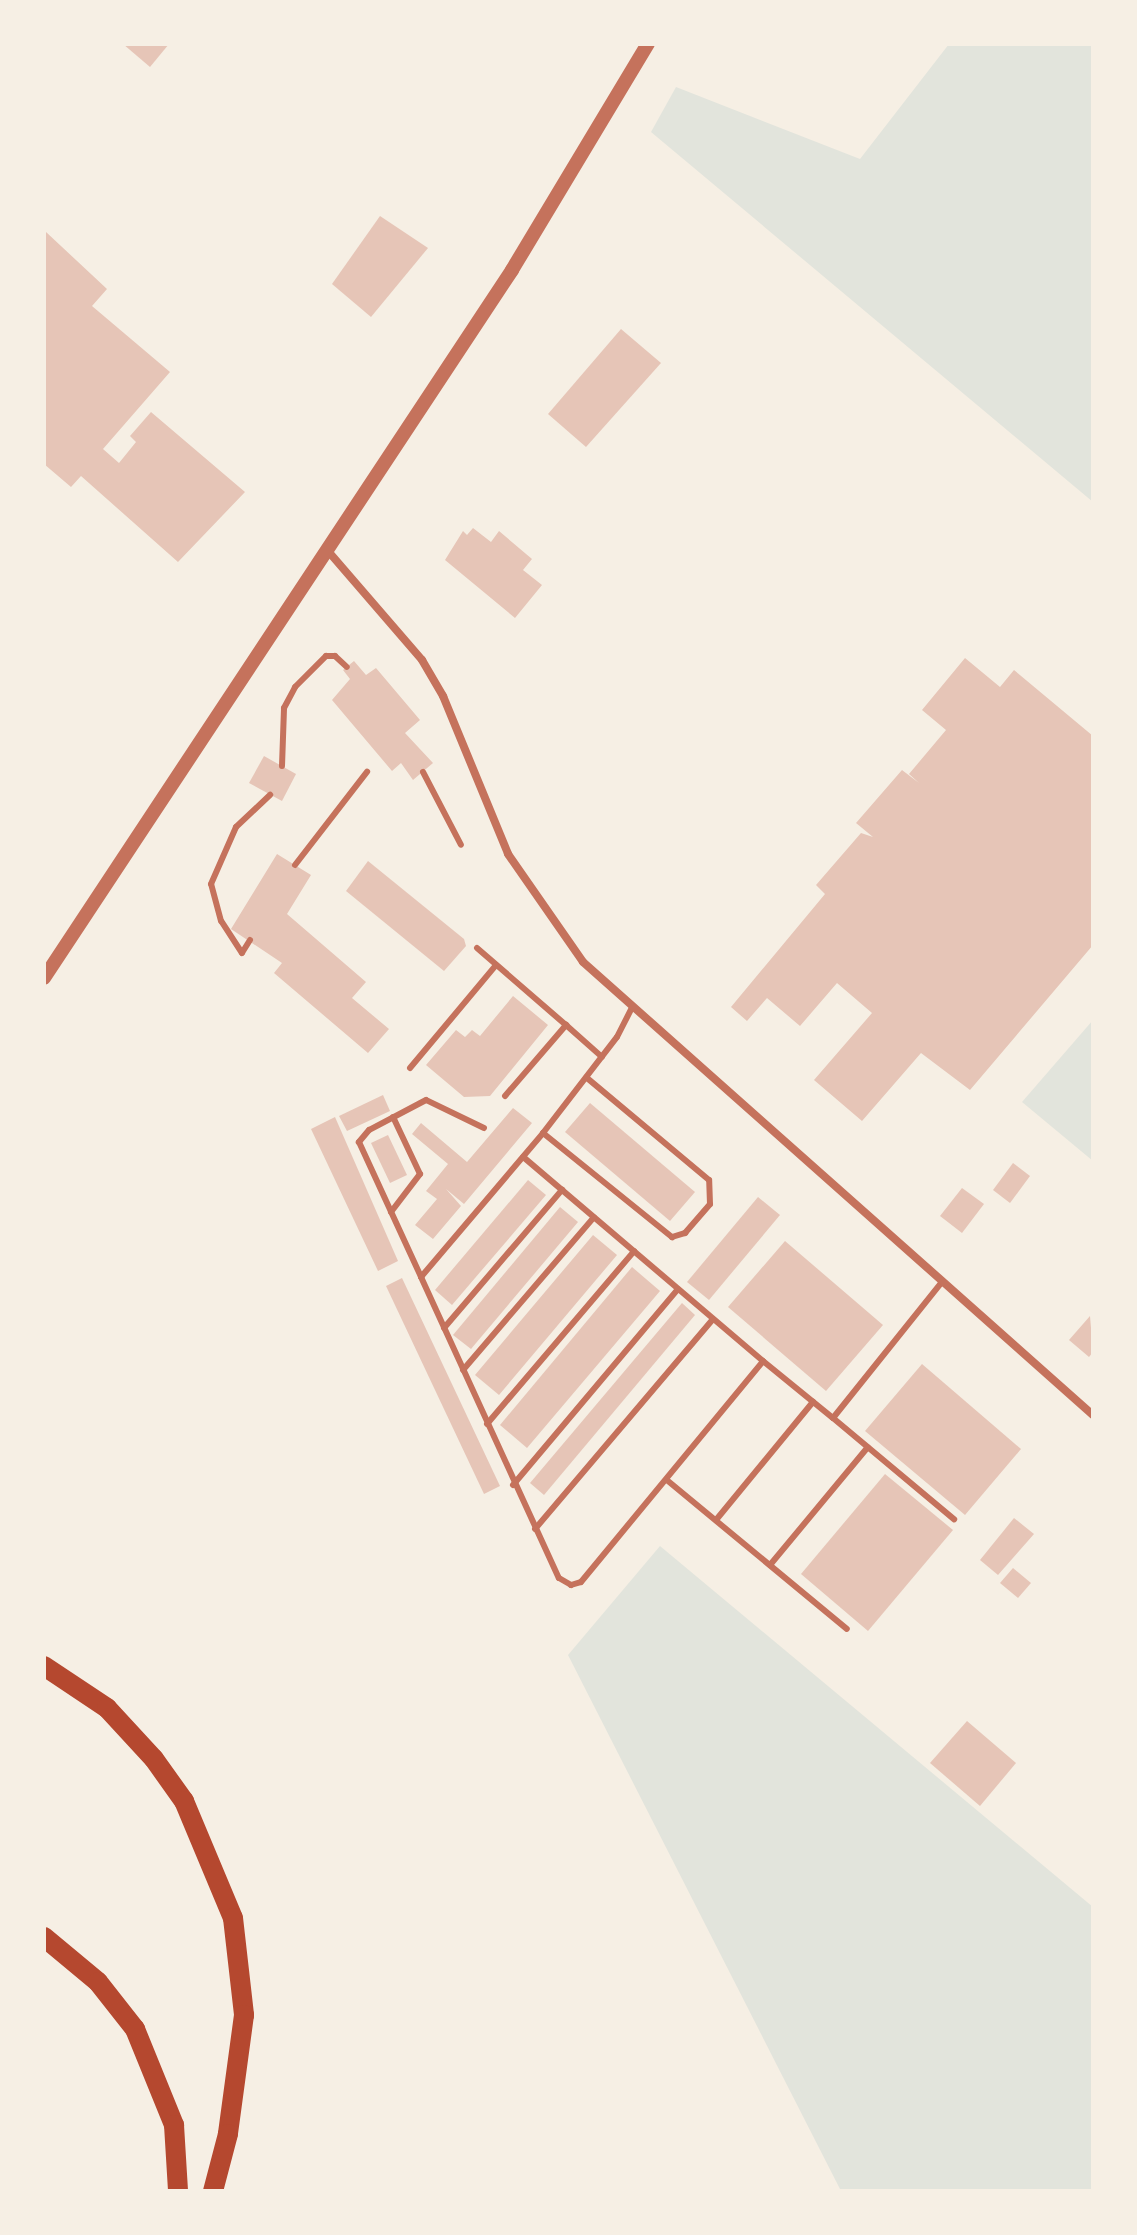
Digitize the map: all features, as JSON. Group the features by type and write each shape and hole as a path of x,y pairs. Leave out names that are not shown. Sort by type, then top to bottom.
{"highway":[{"path":"44,1666 107,1708 154,1759 190,1813 233,1918 244,2015 228,2134 213,2191"},
{"path":"44,1937 98,1982 135,2029 174,2125 178,2191"}],"street":[{"path":"44,978 512,270 648,44"},
{"path":"328,551 422,660 443,696 508,854 533,895 583,962 1093,1415"}],"lane":[{"path":"282,766 284,708 295,687 326,656 335,656 347,667"},
{"path":"295,865 367,772"},
{"path":"423,772 461,845"},
{"path":"250,940 242,953 221,921 211,884 219,857 236,827 270,795"},
{"path":"477,948 602,1057"},
{"path":"410,1068 496,965"},
{"path":"421,1277 543,1133 602,1057 632,1007"},
{"path":"505,1096 566,1025"},
{"path":"543,1133 672,1237 685,1233 710,1204 709,1180 586,1077"},
{"path":"484,1128 435,1100 393,1117 359,1142 513,1485 559,1578 571,1585 581,1582 668,1481 763,1361"},
{"path":"391,1212 420,1174 393,1117"},
{"path":"523,1157 954,1519"},
{"path":"444,1328 562,1190"},
{"path":"463,1370 594,1217"},
{"path":"487,1424 634,1251"},
{"path":"833,1418 942,1282"},
{"path":"513,1485 678,1289"},
{"path":"535,1529 713,1319"},
{"path":"716,1520 813,1402"},
{"path":"770,1565 868,1447"},
{"path":"668,1481 847,1629"}],"shaded area":[{"path":"949,44 1093,44 1093,502 651,132 676,87 860,159"},
{"path":"1093,1020 1093,1161 1022,1102"},
{"path":"660,1546 1093,1907 1093,2191 841,2191 568,1655"}],"building":[{"path":"123,44 169,44 150,67"},
{"path":"380,216 428,248 371,317 332,284"},
{"path":"46,232 107,289 92,306 170,372 103,449 119,463 136,442 130,436 151,412 245,492 178,562 81,476 71,487 44,464"},
{"path":"621,329 661,363 586,447 548,414"},
{"path":"473,528 491,542 499,531 532,559 523,570 542,585 515,618 445,560 463,531 467,535"},
{"path":"965,658 1000,687 1014,670 1093,736 1093,945 970,1090 921,1053 862,1121 814,1080 872,1013 837,983 800,1026 767,998 747,1021 731,1007 825,894 816,885 861,833 873,837 856,823 902,770 919,783 909,774 946,730 922,710"},
{"path":"354,661 366,675 376,668 420,720 405,733 433,763 413,780 401,763 392,771 332,700 350,679 343,670"},
{"path":"264,756 296,774 282,801 249,783"},
{"path":"277,854 311,875 287,914 366,982 352,998 389,1029 368,1053 274,973 282,963 231,929"},
{"path":"368,861 464,939 466,946 444,971 346,891"},
{"path":"513,996 548,1025 490,1096 464,1097 426,1065 456,1030 465,1037 472,1030 480,1036"},
{"path":"383,1095 390,1111 347,1131 339,1116"},
{"path":"590,1103 695,1192 670,1221 565,1132"},
{"path":"513,1108 532,1123 464,1204 446,1189 461,1206 433,1239 415,1225 437,1199 426,1191 448,1164 412,1134 421,1123 467,1162"},
{"path":"335,1117 398,1261 378,1271 311,1129"},
{"path":"388,1135 407,1175 390,1183 371,1143"},
{"path":"1013,1163 1030,1176 1010,1203 993,1190"},
{"path":"528,1180 546,1195 452,1305 435,1290"},
{"path":"962,1188 984,1204 962,1233 940,1216"},
{"path":"758,1197 780,1215 709,1300 687,1282"},
{"path":"560,1207 578,1222 471,1349 453,1335"},
{"path":"593,1235 617,1255 499,1395 475,1375"},
{"path":"785,1241 883,1325 826,1391 728,1307"},
{"path":"632,1267 660,1291 527,1448 500,1425"},
{"path":"402,1278 500,1486 484,1494 386,1286"},
{"path":"682,1303 695,1315 544,1495 530,1483"},
{"path":"1090,1316 1093,1352 1089,1357 1069,1340"},
{"path":"922,1364 1021,1449 965,1515 865,1431"},
{"path":"885,1474 953,1530 868,1631 801,1574"},
{"path":"1014,1518 1034,1534 998,1575 980,1560"},
{"path":"1013,1568 1031,1583 1018,1598 1000,1583"},
{"path":"967,1721 1016,1763 980,1806 930,1763"}]}
